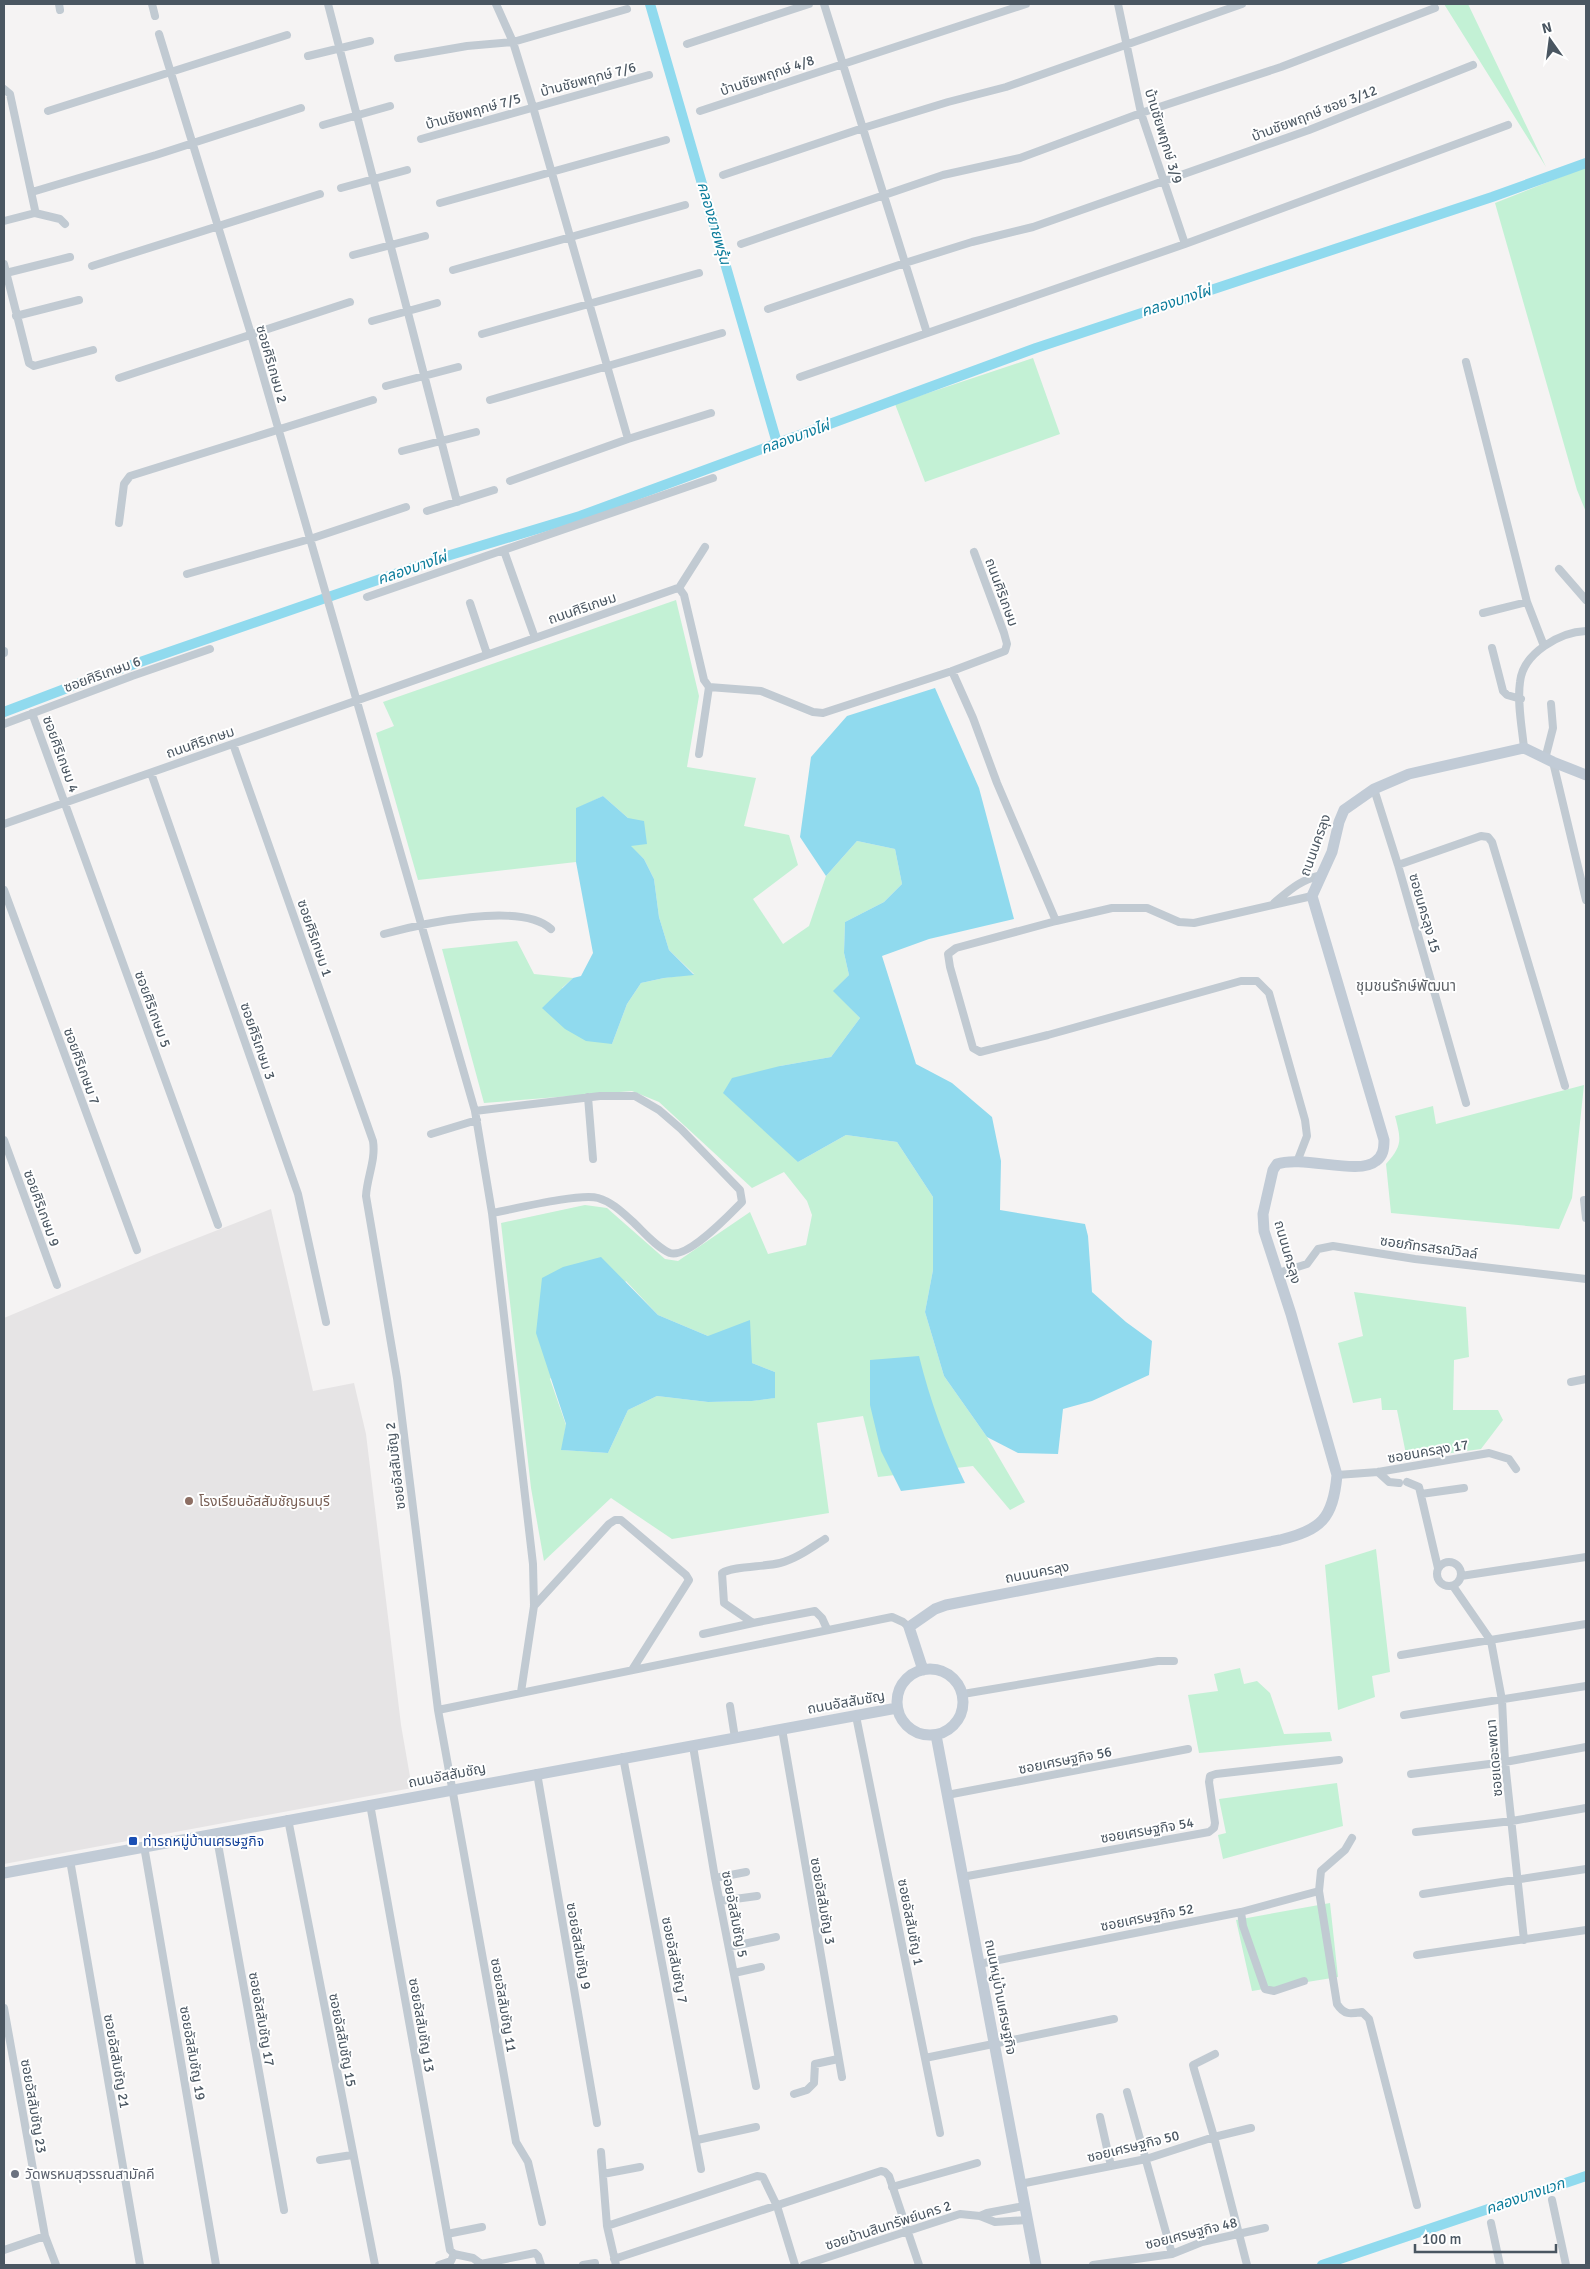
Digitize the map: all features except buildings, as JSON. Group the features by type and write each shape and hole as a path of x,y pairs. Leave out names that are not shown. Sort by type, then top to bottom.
{"street":[{"path":"152,4 156,16"},
{"path":"328,4 457,502"},
{"path":"496,4 512,42 533,107 628,439"},
{"path":"687,44 809,4"},
{"path":"824,4 927,333"},
{"name":"บ้านชัยพฤกษ์ 4/8","path":"700,110 1026,4"},
{"name":"บ้านชัยพฤกษ์ 3/9","path":"1118,4 1141,113 1185,244"},
{"path":"724,175 863,128 948,102 1001,89 1242,4"},
{"path":"742,244 943,175 1020,158 1141,113 1281,67 1435,8"},
{"path":"398,58 467,46 512,42 627,9"},
{"name":"ซอยศิริเกษม 2","path":"158,34 251,334 356,702 476,1111 492,1213 533,1564 534,1606 521,1692"},
{"path":"48,111 287,35"},
{"path":"308,56 370,41"},
{"name":"บ้านชัยพฤกษ์ ซอย 3/12","path":"768,310 972,242 1033,227 1309,130 1472,65"},
{"name":"บ้านชัยพฤกษ์ 7/6","path":"533,107 649,75"},
{"path":"4,89 10,94 32,192 34,213"},
{"path":"322,125 390,106"},
{"name":"บ้านชัยพฤกษ์ 7/5","path":"421,139 533,107"},
{"path":"32,192 301,108"},
{"path":"800,376 1185,244 1508,125"},
{"path":"440,203 666,140"},
{"path":"341,188 407,170"},
{"path":"92,266 320,194"},
{"path":"453,270 685,205"},
{"path":"4,222 34,213 60,219 65,224"},
{"path":"353,255 425,236"},
{"path":"6,273 70,257"},
{"path":"4,264 29,363 34,366 93,350"},
{"path":"482,334 699,273"},
{"path":"16,316 79,300"},
{"path":"119,378 350,302"},
{"path":"372,321 437,303"},
{"path":"490,400 722,334"},
{"path":"1466,362 1527,602 1544,646"},
{"path":"386,386 458,367"},
{"path":"119,523 124,484 130,476 372,400"},
{"path":"510,481 628,439 711,413"},
{"path":"402,451 476,432"},
{"path":"367,597 713,478"},
{"path":"427,511 494,490"},
{"path":"188,574 310,539 406,507"},
{"path":"699,754 709,687 704,680 684,595 679,588 705,547"},
{"path":"504,551 535,638"},
{"name":"ถนนศิริเกษม","path":"709,687 761,691 812,712 824,713 952,671 1005,651 1004,633 974,552"},
{"path":"1559,569 1586,600"},
{"name":"ถนนศิริเกษม","path":"4,824 679,588"},
{"path":"1483,613 1527,602"},
{"path":"470,603 487,654"},
{"path":"1586,631 1565,635 1544,646 1524,668 1520,681 1524,748 1586,775"},
{"path":"1492,648 1503,691 1506,694 1521,699"},
{"name":"ซอยศิริเกษม 6","path":"4,724 210,649"},
{"path":"952,671 1056,921"},
{"path":"1551,704 1553,728 1549,760 1586,900"},
{"name":"ซอยศิริเกษม 4","path":"32,713 65,803"},
{"name":"ซอยศิริเกษม 1","path":"233,744 373,1140"},
{"name":"ถนนนครลุง","path":"908,1627 935,1609 946,1605 1280,1540 1306,1533 1316,1528 1328,1514 1335,1496 1337,1475 1264,1231 1263,1214 1273,1170 1277,1164 1297,1162 1365,1167 1376,1162 1383,1154 1384,1140 1312,896 1332,852 1339,822 1344,810 1374,789 1409,774 1524,748"},
{"name":"ซอยศิริเกษม 3","path":"151,773 298,1194 326,1322"},
{"name":"ซอยนครลุง 15","path":"1374,789 1398,865 1466,1103"},
{"name":"ซอยศิริเกษม 5","path":"65,803 218,1225"},
{"path":"1398,865 1481,836 1488,837 1492,842 1565,1086"},
{"path":"1272,904 1297,883 1306,878 1322,875"},
{"name":"ซอยศิริเกษม 7","path":"4,890 137,1250"},
{"path":"1297,1162 1308,1136 1305,1120 1270,993 1256,981 1241,981 984,1052 976,1051 955,984 948,954 956,948 1099,911 1136,907 1147,908 1179,922 1194,923 1312,896"},
{"path":"384,934 422,924 475,917 520,917 544,923 551,929"},
{"path":"476,1111 623,1094 645,1100 681,1129 704,1152 740,1190 742,1202 693,1246 678,1254 671,1253 661,1247 619,1209 597,1198 589,1197 543,1203 492,1213"},
{"path":"588,1097 593,1160"},
{"path":"431,1134 477,1120"},
{"name":"ซอยศิริเกษม 9","path":"4,1140 57,1286"},
{"name":"ซอยอัสสัมชัญ 2","path":"373,1140 373,1162 367,1183 366,1196 397,1378 438,1710 453,1789"},
{"path":"1584,1200 1586,1218"},
{"name":"ซอยภัทรสรณ์วิลล์","path":"1278,1273 1307,1264 1318,1249 1333,1246 1415,1259 1586,1280"},
{"path":"1571,1382 1586,1379"},
{"name":"ซอยนครลุง 17","path":"1337,1475 1378,1472 1490,1452 1509,1459 1516,1470"},
{"path":"1378,1472 1389,1482 1419,1487 1421,1494 1464,1488"},
{"name":"ซอยเดอะพณา","path":"1421,1494 1438,1568 1436,1575 1445,1586 1453,1586 1491,1640 1502,1700 1505,1762 1524,1940"},
{"path":"534,1606 609,1524 615,1520 621,1520 686,1575 689,1580 632,1670"},
{"path":"753,1623 728,1608 724,1603 722,1574 732,1569 758,1568 782,1563 825,1539"},
{"path":"1461,1576 1586,1557"},
{"path":"1438,1568 1447,1561 1455,1562 1460,1568 1461,1576 1453,1586"},
{"path":"703,1634 815,1611 822,1618 827,1630"},
{"path":"438,1710 892,1617 903,1622 908,1627 922,1670"},
{"path":"1401,1655 1586,1624"},
{"path":"963,1694 1158,1661 1174,1661"},
{"path":"937,1669 948,1674 958,1682 963,1694 963,1708 958,1721 947,1731 936,1735 920,1734 909,1728 901,1718 897,1708 898,1693 903,1682 913,1673 922,1670 937,1669"},
{"path":"1404,1715 1586,1686"},
{"path":"730,1706 736,1738"},
{"name":"ถนนอัสสัมชัญ","path":"4,1873 216,1832 897,1708"},
{"name":"ซอยอัสสัมชัญ 1","path":"856,1716 940,2133"},
{"name":"ซอยอัสสัมชัญ 3","path":"782,1729 842,2077"},
{"name":"ถนนหมู่บ้านเศรษฐกิจ","path":"936,1735 1036,2265"},
{"name":"ซอยอัสสัมชัญ 5","path":"693,1746 715,1878 756,2086"},
{"path":"1410,1774 1505,1762 1586,1748"},
{"name":"ซอยเศรษฐกิจ 56","path":"947,1795 1188,1749"},
{"name":"ซอยอัสสัมชัญ 7","path":"623,1757 701,2169"},
{"name":"ซอยเศรษฐกิจ 54","path":"962,1876 1209,1832 1214,1828 1215,1824 1209,1782 1210,1776 1339,1760"},
{"name":"ซอยอัสสัมชัญ 9","path":"537,1773 598,2123"},
{"name":"ซอยอัสสัมชัญ 11","path":"453,1789 516,2142 528,2162 542,2222"},
{"name":"ซอยอัสสัมชัญ 13","path":"370,1804 447,2234 452,2252"},
{"path":"1416,1832 1512,1821 1586,1808"},
{"name":"ซอยอัสสัมชัญ 15","path":"288,1820 375,2265"},
{"name":"ซอยอัสสัมชัญ 17","path":"216,1832 284,2210"},
{"path":"1352,1838 1345,1850 1321,1871 1319,1892 1338,2004 1342,2011 1348,2014 1362,2012 1369,2019 1417,2204"},
{"name":"ซอยอัสสัมชัญ 19","path":"144,1846 216,2265"},
{"name":"ซอยอัสสัมชัญ 21","path":"70,1860 140,2265"},
{"path":"1423,1894 1586,1869"},
{"path":"715,1878 746,1872"},
{"name":"ซอยเศรษฐกิจ 52","path":"979,1964 1241,1912 1319,1892"},
{"path":"720,1902 756,1896"},
{"path":"1241,1912 1243,1926 1265,1989 1274,1991 1304,1981"},
{"path":"1417,1955 1586,1930"},
{"path":"729,1947 776,1936"},
{"path":"734,1973 761,1967"},
{"name":"ซอยอัสสัมชัญ 23","path":"4,2008 44,2236 56,2265"},
{"path":"925,2058 1114,2019"},
{"path":"1215,2054 1193,2065 1214,2137 1247,2265"},
{"path":"794,2094 807,2090 814,2083 815,2064 838,2059"},
{"path":"1127,2092 1172,2254"},
{"path":"1100,2117 1111,2166"},
{"path":"696,2140 756,2127"},
{"name":"ซอยเศรษฐกิจ 50","path":"1020,2184 1146,2159 1214,2137 1251,2128"},
{"path":"601,2152 607,2226 615,2262 881,2171 889,2176 919,2265"},
{"path":"320,2160 352,2155"},
{"path":"892,2187 977,2162"},
{"path":"603,2174 640,2167"},
{"path":"607,2226 758,2176 763,2177 777,2206 795,2265"},
{"path":"1552,2200 1566,2265"},
{"name":"ซอยบ้านสินทรัพย์นคร 2","path":"980,2216 1024,2206"},
{"name":"ซอยบ้านสินทรัพย์นคร 2","path":"804,2265 960,2214 980,2216 996,2222 1027,2220"},
{"path":"1491,2223 1500,2265"},
{"path":"447,2234 482,2227"},
{"name":"ซอยเศรษฐกิจ 48","path":"1093,2265 1172,2254 1202,2242 1265,2228"},
{"path":"4,2250 44,2236"},
{"path":"439,2265 451,2260 452,2252 473,2258 481,2265 535,2253 541,2265"},
{"path":"583,2265 595,2263"}],"shaded area":[{"name":"โรงเรียนอัสสัมชัญธนบุรี","path":"271,1209 313,1391 354,1383 366,1434 401,1725 412,1788 4,1864 4,1318 154,1255"}],"green space":[{"path":"1444,4 1468,4 1546,167"},
{"path":"1586,167 1586,512 1577,490 1495,203"},
{"path":"1033,358 1060,434 925,482 895,404"},
{"path":"676,600 699,696 687,767 756,778 744,826 789,835 798,865 753,899 783,944 809,926 826,876 857,841 895,849 902,884 884,902 845,922 844,953 849,975 834,991 860,1018 831,1057 780,1066 798,1162 846,1135 897,1142 933,1197 933,1270 925,1312 944,1376 987,1437 1025,1502 1010,1510 973,1466 878,1477 863,1416 817,1423 829,1513 672,1539 611,1498 544,1561 531,1488 501,1223 585,1205 607,1208 665,1259 678,1261 750,1212 768,1254 806,1245 812,1215 807,1201 784,1172 752,1188 659,1102 632,1091 484,1103 442,949 517,941 534,974 573,978 562,988 612,1044 627,1004 641,983 694,974 669,950 659,917 654,879 644,859 630,846 628,818 603,796 576,809 576,862 418,880 376,733 394,726 383,702","holes":["626,1281 658,1315 708,1336 752,1363 775,1372 774,1398 752,1401 708,1402 657,1396 628,1410 608,1453 562,1450 566,1425 550,1379"]},
{"path":"1584,1085 1572,1198 1559,1229 1391,1213 1386,1164 1398,1147 1399,1142 1399,1131 1395,1116 1433,1106 1436,1124"},
{"path":"1354,1292 1466,1307 1469,1357 1454,1360 1453,1410 1498,1410 1503,1420 1481,1449 1407,1459 1397,1410 1382,1410 1381,1398 1353,1403 1338,1343 1363,1336"},
{"path":"1376,1549 1390,1672 1372,1676 1375,1697 1338,1710 1325,1565"},
{"path":"1240,1668 1244,1684 1257,1681 1270,1693 1284,1734 1330,1732 1332,1741 1199,1753 1188,1695 1218,1691 1214,1674"},
{"path":"1337,1783 1343,1826 1223,1859 1218,1835 1226,1833 1219,1799"},
{"path":"1330,1903 1338,1977 1252,1991 1236,1920"}],"water":[{"path":"935,688 979,788 1014,919 929,939 882,956 916,1064 952,1083 992,1117 1001,1161 1000,1210 1085,1224 1088,1236 1092,1292 1126,1322 1152,1341 1149,1375 1092,1401 1063,1409 1058,1454 1018,1453 987,1437 944,1376 925,1312 933,1270 933,1197 897,1142 846,1135 798,1162 723,1093 732,1078 780,1066 831,1057 860,1018 833,991 849,975 844,953 845,922 884,902 902,884 895,849 857,841 826,876 800,837 811,757 847,716"},
{"path":"603,796 628,818 644,821 647,844 631,846 644,859 654,879 659,917 669,950 694,975 664,978 641,983 627,1004 612,1044 586,1041 565,1029 542,1008 573,978 581,976 593,953 576,862 576,808"},
{"path":"601,1257 658,1315 708,1336 750,1320 752,1363 775,1372 775,1398 752,1401 708,1402 657,1396 628,1410 608,1453 561,1450 566,1424 536,1333 542,1278 563,1267"},
{"path":"919,1356 939,1421 965,1483 901,1491 881,1451 870,1405 870,1360"}],"waterway":[{"name":"คลองยายพรุ้น","path":"650,4 777,443"},
{"name":"คลองบางไผ่","path":"4,712 91,679 447,556 580,516 1036,348 1492,197 1586,163"},
{"name":"คลองบางแวก","path":"1322,2265 1586,2176"}],"place":[{"name":"โรงเรียนอัสสัมชัญธนบุรี","path":"189,1501"},
{"name":"ท่ารถหมู่บ้านเศรษฐกิจ","path":"133,1841"},
{"name":"วัดพรหมสุวรรณสามัคคี","path":"15,2174"}],"district":[{"name":"ชุมชนรักษ์พัฒนา","path":"1406,986"}]}
